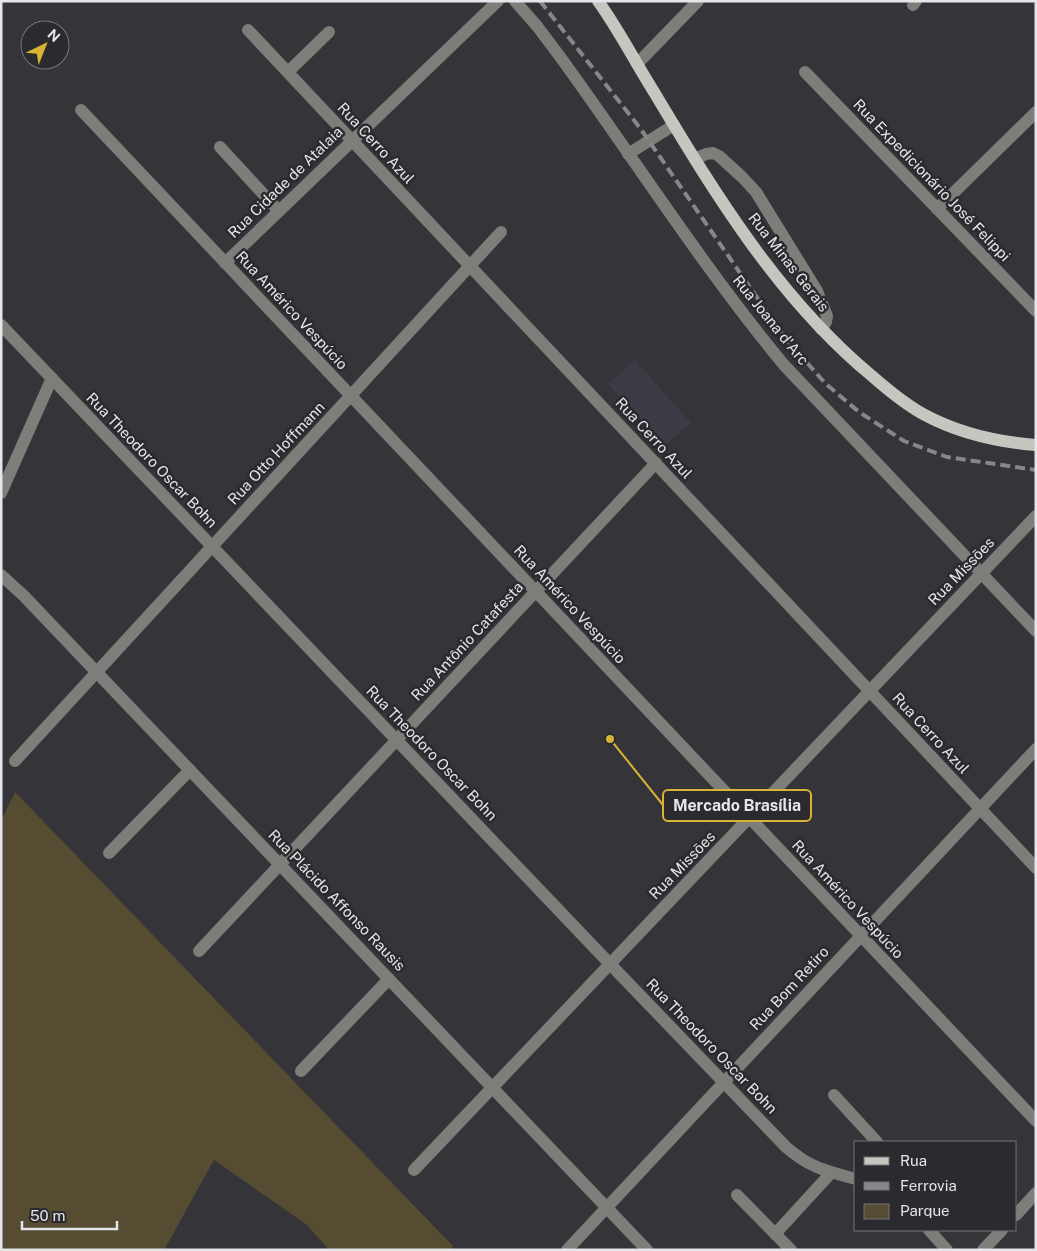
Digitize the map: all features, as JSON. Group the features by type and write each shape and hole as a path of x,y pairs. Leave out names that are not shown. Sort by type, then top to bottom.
{"main road":[{"name":"Rua Minas Gerais","path":"598,1 717,193 783,285 821,329 897,397 922,413 955,428 974,434 1007,442 1036,446"}],"street":[{"name":"Rua Cidade de Atalaia","path":"225,263 498,1"},
{"name":"Rua Joana d'Arc","path":"515,1 553,46 723,287 784,365 1036,631"},
{"path":"636,64 698,1"},
{"name":"Rua Cerro Azul","path":"248,30 1036,868"},
{"path":"288,72 329,32"},
{"name":"Rua Expedicionário José Felippi","path":"805,72 1036,311"},
{"name":"Rua Américo Vespúcio","path":"81,110 1036,1121"},
{"path":"938,209 1036,112"},
{"path":"628,154 674,125"},
{"path":"220,147 279,211"},
{"path":"695,159 713,153 719,156 756,192 817,291 827,316 826,322 821,329"},
{"name":"Rua Otto Hoffmann","path":"15,761 501,232"},
{"name":"Rua Theodoro Oscar Bohn","path":"1,324 723,1082 797,1156 820,1170 854,1179"},
{"path":"1,493 52,378"},
{"name":"Rua Antônio Catafesta","path":"200,951 656,463"},
{"name":"Rua Missões","path":"414,1170 1036,516"},
{"name":"Rua Plácido Affonso Rausis","path":"1,575 24,596 97,672 647,1250"},
{"name":"Rua Bom Retiro","path":"567,1250 1036,749"},
{"path":"109,853 190,770"},
{"path":"301,1071 389,979"},
{"path":"834,1095 876,1141"},
{"path":"775,1234 831,1173"},
{"path":"1017,1214 1036,1193"},
{"path":"737,1195 791,1250"},
{"path":"930,1231 947,1250"},
{"path":"983,1250 1001,1231"}],"shaded area":[{"path":"635,360 691,423 664,446 608,384"}],"green space":[{"path":"15,792 453,1246 450,1250 329,1250 307,1225 214,1160 164,1250 1,1250 1,821"}],"railway":[{"path":"540,1 640,128 785,338 825,383 859,412 904,441 947,457 1036,470"}],"place":[{"name":"Mercado Brasília","path":"610,739"}]}
